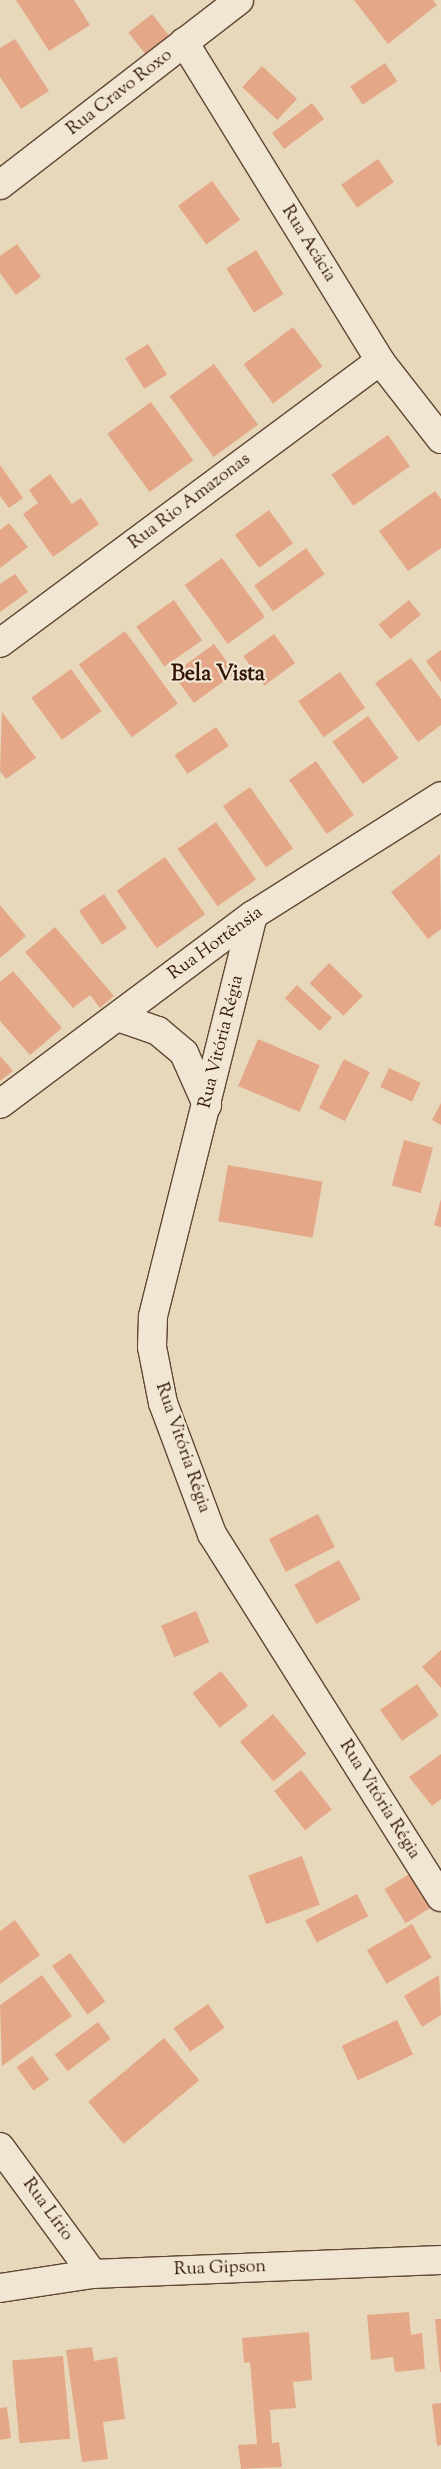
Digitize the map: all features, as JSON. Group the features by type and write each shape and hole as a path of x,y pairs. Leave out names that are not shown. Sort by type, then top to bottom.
{"street":[{"name":"Rua Cravo Roxo","path":"0,185 239,0"},
{"name":"Rua Acácia","path":"184,42 380,361 441,440"},
{"name":"Rua Rio Amazonas","path":"0,643 380,361"},
{"name":"Rua Hortênsia","path":"0,1104 253,915 439,802"},
{"name":"Rua Vitória Régia","path":"253,915 153,1317 152,1347 164,1403 212,1534 441,1897"},
{"path":"118,1017 158,1030 184,1053 207,1105"},
{"name":"Rua Lírio","path":"0,2147 93,2274"},
{"name":"Rua Gipson","path":"0,2288 93,2274 441,2260"}],"building":[{"path":"16,0 74,0 90,25 49,51"},
{"path":"354,0 433,0 437,5 388,44"},
{"path":"152,14 169,36 146,55 128,32"},
{"path":"15,39 49,91 21,109 0,77 0,48"},
{"path":"385,63 397,81 362,105 350,86"},
{"path":"262,66 297,99 277,120 242,87"},
{"path":"312,103 324,119 284,149 272,133"},
{"path":"378,159 394,182 357,208 341,185"},
{"path":"212,181 240,220 206,245 178,206"},
{"path":"17,244 41,277 16,295 0,273 0,256"},
{"path":"256,250 284,294 254,313 226,269"},
{"path":"293,327 322,366 273,403 243,364"},
{"path":"148,344 167,375 144,389 125,358"},
{"path":"214,364 258,425 214,457 170,396"},
{"path":"151,402 193,460 150,492 107,434"},
{"path":"388,435 410,466 353,506 331,475"},
{"path":"0,465 23,498 9,508 0,496"},
{"path":"50,474 72,504 81,498 99,524 53,557 23,514 38,503 29,490"},
{"path":"435,491 441,499 441,548 408,571 379,531"},
{"path":"269,510 293,543 259,568 235,535"},
{"path":"9,523 28,547 0,568 0,530"},
{"path":"306,548 325,574 273,612 254,586"},
{"path":"222,558 265,617 228,644 185,585"},
{"path":"15,574 28,592 0,612 0,584"},
{"path":"174,600 202,640 164,667 136,626"},
{"path":"409,600 421,615 391,639 379,625"},
{"path":"125,631 178,704 132,737 79,665"},
{"path":"274,634 295,663 264,685 243,656"},
{"path":"214,644 235,673 194,703 173,674"},
{"path":"441,650 441,682 426,661"},
{"path":"411,658 441,699 441,725 418,742 375,683"},
{"path":"71,669 102,711 62,740 31,698"},
{"path":"340,672 365,708 323,737 298,701"},
{"path":"2,712 36,758 6,779 0,771"},
{"path":"368,716 399,758 363,784 332,742"},
{"path":"216,727 229,746 187,774 175,755"},
{"path":"316,761 354,815 327,834 289,780"},
{"path":"250,787 293,848 266,867 223,806"},
{"path":"216,822 256,879 218,906 177,849"},
{"path":"440,854 441,929 428,939 391,892"},
{"path":"165,857 205,914 157,948 117,891"},
{"path":"104,894 127,928 102,945 79,911"},
{"path":"0,905 26,936 0,958"},
{"path":"55,927 114,996 100,1008 90,995 73,1008 25,952"},
{"path":"329,963 363,996 343,1016 310,983"},
{"path":"13,971 62,1028 30,1055 0,1021 0,982"},
{"path":"297,985 332,1018 320,1031 285,998"},
{"path":"258,1039 320,1065 300,1112 238,1086"},
{"path":"0,1056 13,1071 0,1081"},
{"path":"344,1059 370,1072 345,1121 319,1108"},
{"path":"389,1068 421,1083 412,1102 380,1087"},
{"path":"441,1103 441,1125 432,1120"},
{"path":"404,1140 433,1148 421,1193 392,1185"},
{"path":"228,1165 323,1182 313,1238 218,1221"},
{"path":"441,1199 441,1227 434,1225"},
{"path":"318,1514 335,1547 286,1572 269,1539"},
{"path":"339,1560 361,1599 316,1624 294,1585"},
{"path":"196,1611 209,1642 174,1657 161,1626"},
{"path":"441,1650 441,1688 422,1667"},
{"path":"221,1671 248,1706 220,1728 193,1693"},
{"path":"417,1684 439,1715 402,1741 380,1710"},
{"path":"273,1714 306,1754 273,1781 240,1742"},
{"path":"441,1754 441,1799 432,1806 409,1777"},
{"path":"301,1770 332,1809 305,1830 274,1791"},
{"path":"302,1856 320,1905 266,1924 248,1875"},
{"path":"409,1874 430,1908 406,1923 384,1889"},
{"path":"357,1894 368,1916 317,1943 305,1920"},
{"path":"15,1920 40,1955 0,1984 0,1931"},
{"path":"412,1924 432,1958 386,1984 367,1950"},
{"path":"70,1953 105,2002 87,2014 52,1966"},
{"path":"42,1975 72,2016 2,2066 0,2005"},
{"path":"439,1975 441,2015 422,2027 404,1996"},
{"path":"208,2004 225,2028 190,2052 174,2028"},
{"path":"397,2020 413,2054 358,2080 342,2046"},
{"path":"98,2022 111,2039 68,2071 55,2054"},
{"path":"164,2038 199,2080 124,2144 88,2102"},
{"path":"32,2056 49,2079 34,2091 17,2067"},
{"path":"409,2312 411,2335 422,2333 425,2369 395,2372 393,2357 371,2360 367,2315"},
{"path":"435,2319 441,2319 441,2372 440,2372"},
{"path":"309,2332 312,2380 293,2382 296,2408 270,2410 272,2443 279,2442 282,2467 241,2469 238,2445 257,2444 250,2362 244,2363 242,2338"},
{"path":"92,2347 94,2361 117,2357 125,2419 103,2422 108,2459 82,2462 66,2350"},
{"path":"63,2356 70,2439 19,2443 12,2360"},
{"path":"441,2403 441,2445 437,2446 432,2404"},
{"path":"7,2407 11,2438 0,2440 0,2408"}],"district":[{"name":"Bela Vista","path":"218,676"}]}
